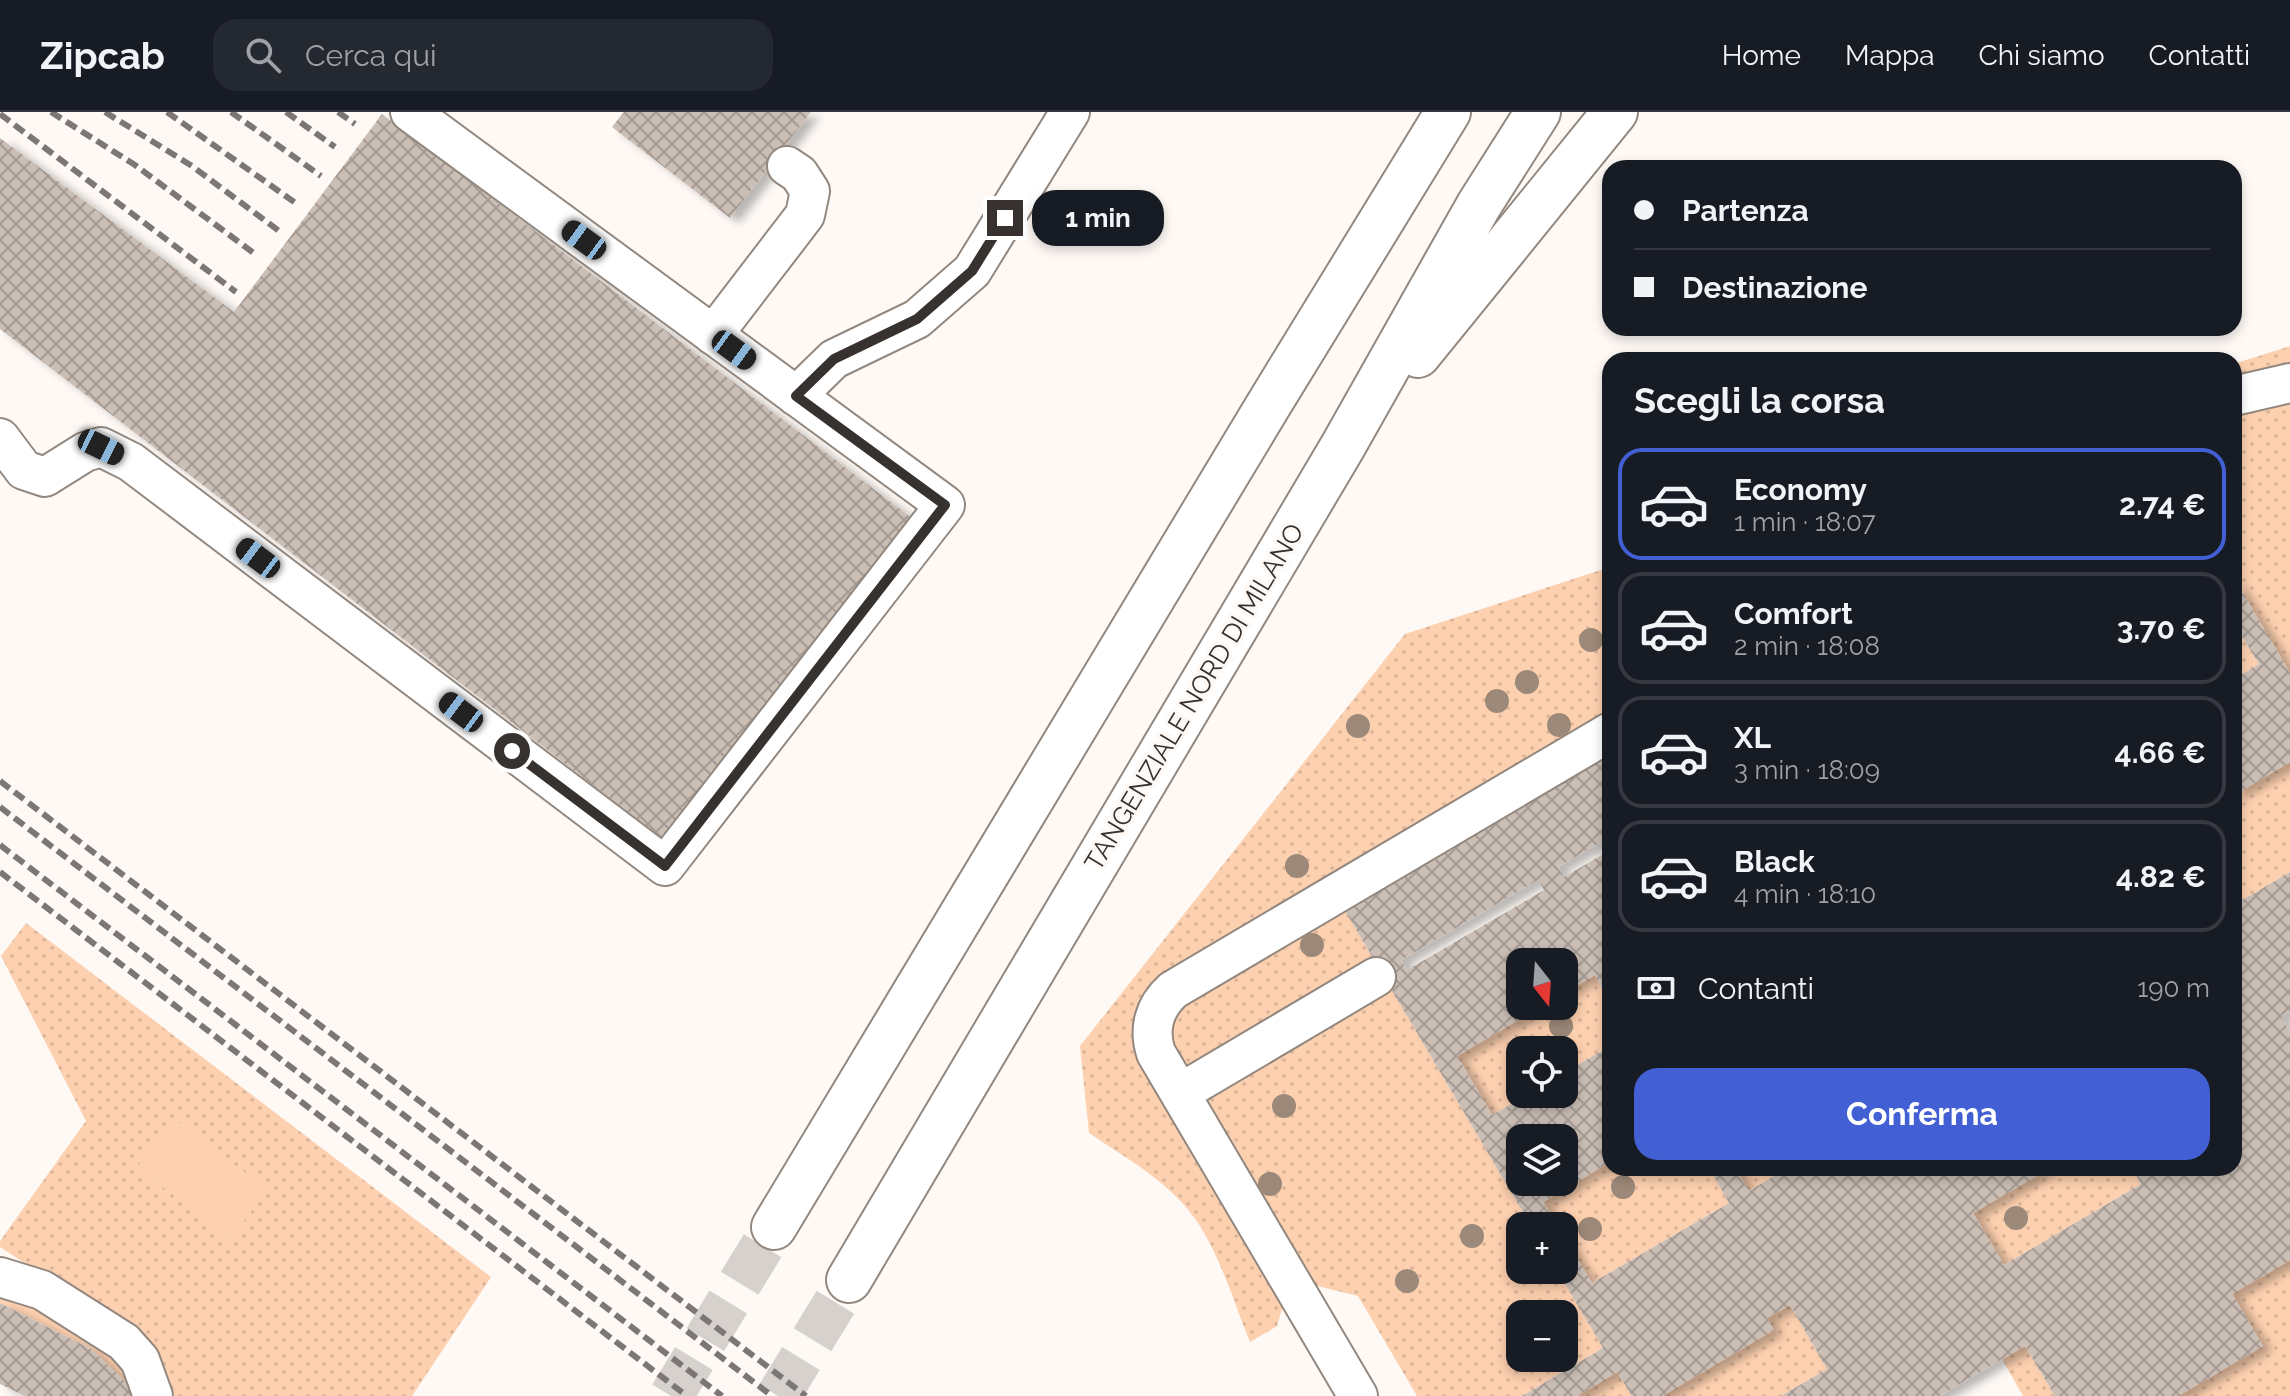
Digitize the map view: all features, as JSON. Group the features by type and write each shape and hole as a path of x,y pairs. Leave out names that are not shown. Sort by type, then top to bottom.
{"highway":[{"path":"1412,168 1440,112"},
{"path":"774,1227 1448,112"},
{"name":"TANGENZIALE NORD DI MILANO","path":"849,1280 1343,446 1479,205 1538,112"},
{"path":"1343,446 1615,112"}],"lane":[{"path":"0,438 24,470 45,477 85,452 101,447 131,462 665,866 945,505 410,112"},
{"path":"796,396 834,359 917,319 972,271 1070,112"},
{"path":"713,335 805,215 810,191 799,174 787,166"},
{"path":"2242,394 2290,383"},
{"path":"1358,1396 1156,1053 1152,1030 1157,1008 1173,990 1602,737"},
{"path":"1180,1093 1376,977"},
{"path":"0,1277 42,1290 124,1342 140,1360 153,1396"}],"shaded area":[{"path":"2290,346 2290,673 2242,592 2242,361"},
{"path":"1602,570 1602,757 1344,909 1506,1184 1506,1196 1513,1196 1523,1212 1506,1212 1506,1284 1565,1284 1575,1300 1506,1300 1506,1372 1562,1372 1522,1396 1417,1396 1358,1296 1309,1284 1285,1299 1277,1326 1250,1342 1214,1251 1198,1223 1162,1184 1089,1133 1080,1046 1405,634"},
{"path":"2242,636 2259,664 2242,674"},
{"path":"2290,762 2290,872 2242,900 2242,790"},
{"path":"26,923 491,1277 412,1396 165,1396 156,1350 0,1247 0,1241 86,1121 1,956"},
{"path":"1595,975 1602,987 1602,1051 1578,1065 1578,1036 1506,1036 1506,1107 1492,1115 1457,1056 1518,1020 1578,1020 1578,985"},
{"path":"174,1118 268,1190 230,1239 137,1167"},
{"path":"1602,1167 1602,1176 1714,1176 1729,1203 1592,1283 1578,1260 1578,1212 1549,1212 1543,1202 1553,1196 1578,1196 1578,1181"},
{"path":"1740,1176 1774,1176 1749,1191"},
{"path":"2036,1176 2136,1176 2141,1184 2004,1265 1973,1213"},
{"path":"2290,1260 2290,1396 2178,1396 2263,1346 2232,1294"},
{"path":"0,1290 12,1291 124,1360 130,1386 91,1349 0,1303"},
{"path":"1790,1305 1827,1369 1781,1396 1662,1396 1773,1330 1767,1318"},
{"path":"1578,1306 1603,1348 1578,1363"},
{"path":"2025,1346 2055,1396 2023,1396 2002,1359"},
{"path":"1617,1372 1632,1396 1577,1396"}],"building":[{"path":"624,112 811,112 730,218 612,127"},
{"path":"382,114 913,519 667,842 0,329 0,138 234,312"},
{"path":"2242,592 2290,673 2290,762 2242,790 2242,674 2259,664 2242,636"},
{"path":"1602,757 1602,842 1558,867 1564,877 1602,855 1602,987 1595,975 1578,985 1578,948 1506,948 1506,1020 1518,1020 1457,1056 1492,1115 1506,1107 1578,1108 1578,1065 1602,1051 1602,1167 1578,1181 1578,1124 1506,1124 1506,1184 1344,909","holes":["1538,880 1544,890 1407,970 1401,960"]},
{"path":"2290,872 2290,1011 2281,1016 2290,1032 2290,1260 2232,1294 2263,1346 2178,1396 2055,1396 2025,1346 1939,1396 1781,1396 1827,1369 1790,1305 1767,1318 1774,1330 1662,1396 1632,1396 1617,1372 1577,1396 1522,1396 1562,1372 1578,1372 1578,1363 1603,1348 1578,1306 1578,1300 1575,1300 1565,1284 1578,1284 1578,1260 1592,1283 1729,1203 1714,1176 1740,1176 1749,1191 1774,1176 2036,1176 1973,1213 2004,1265 2141,1184 2136,1176 2242,1176 2242,900"},
{"path":"1513,1196 1553,1196 1543,1202 1549,1212 1523,1212"},
{"path":"0,1303 91,1349 137,1393 134,1396 25,1396 0,1384"}],"tunnel":[{"path":"671,1396 774,1227"},
{"path":"778,1396 849,1280"}],"railway":[{"path":"51,112 135,165 255,254"},
{"path":"105,112 192,166 279,231"},
{"path":"167,112 297,204"},
{"path":"231,112 321,176"},
{"path":"286,112 335,147"},
{"path":"338,112 355,124"},
{"path":"0,114 236,292"},
{"path":"0,781 806,1396"},
{"path":"0,807 772,1396"},
{"path":"0,845 722,1396"},
{"path":"0,872 687,1396"}],"route":[{"path":"512,751 665,866 945,505 796,396 834,359 917,319 972,271 1005,218"}]}
